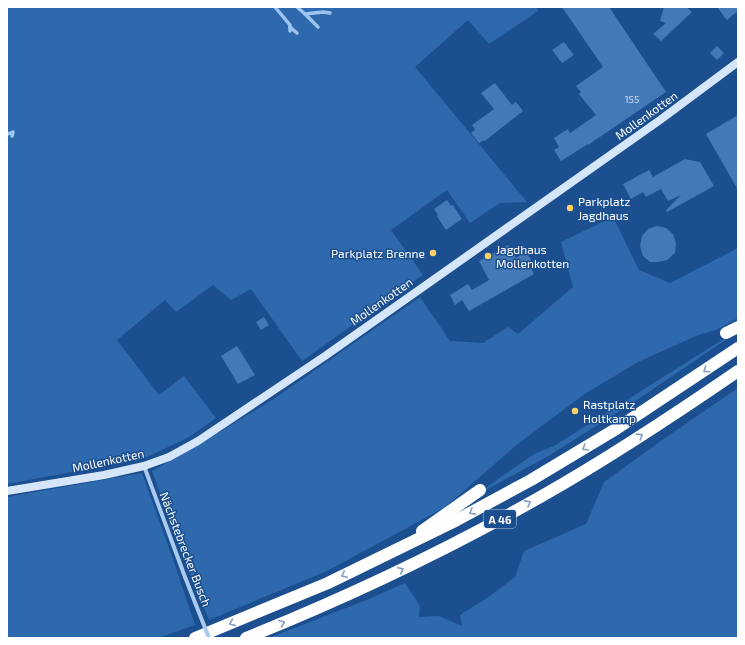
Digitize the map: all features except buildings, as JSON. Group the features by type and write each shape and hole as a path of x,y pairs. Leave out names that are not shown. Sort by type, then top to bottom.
{"highway":[{"path":"726,333 738,328"},
{"name":"A 46","path":"195,638 328,583 392,553 531,480 623,425 738,348"},
{"name":"A 46","path":"246,638 403,569 477,531 543,495 625,446 738,371"},
{"path":"392,553 480,490"}],"main road":[{"name":"Mollenkotten","path":"7,491 104,475 144,466 169,457 198,441 325,356 660,120 738,62"}],"street":[{"name":"Nächstebrecker Busch","path":"144,466 209,638"}],"shaded area":[{"path":"7,7 537,7 538,11 489,44 468,20 415,67 527,202 500,203 470,223 447,190 391,230 423,275 302,361 251,289 231,300 213,285 176,312 165,300 117,340 159,395 184,376 216,418 189,437 143,459 7,484"},
{"path":"613,217 639,270 670,283 738,248 738,318 718,329 696,336 638,362 586,393 519,443 444,508 327,571 209,620 185,562 152,471 210,438 275,398 420,297 450,341 483,343 508,327 518,334 573,287 561,242"},
{"path":"730,337 631,404 550,455 484,491 488,486 534,454 554,446 725,338"},
{"path":"738,388 738,638 269,638 369,599 405,583 420,606 419,617 439,616 462,626 460,615 487,598 515,577 524,551 586,524 604,482"},
{"path":"142,473 195,625 158,638 7,638 7,497"}],"waterway":[{"path":"275,7 290,25 290,31"},
{"path":"297,7 318,27"},
{"path":"305,14 323,12 330,13"},
{"path":"290,27 297,33"},
{"path":"7,133 13,132 12,136"}],"place":[{"name":"Parkplatz Jagdhaus","path":"570,208"},
{"name":"Parkplatz Brenne","path":"433,253"},
{"name":"Jagdhaus Mollenkotten","path":"488,256"},
{"name":"Rastplatz Holtkamp","path":"575,411"}]}
